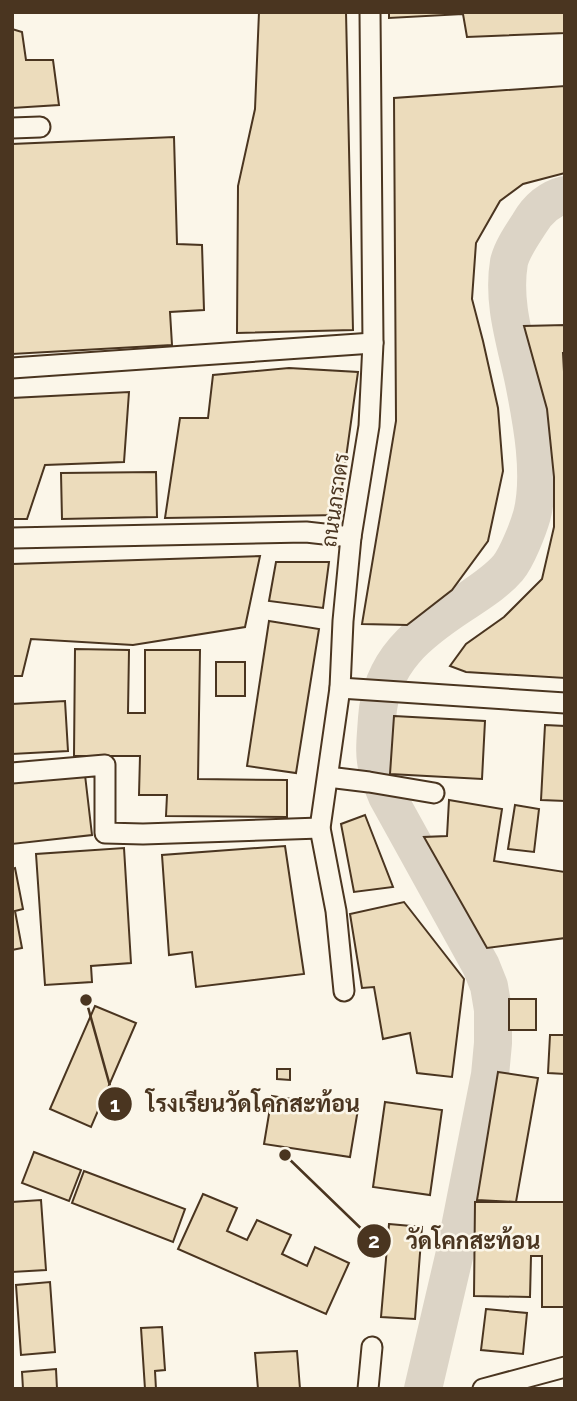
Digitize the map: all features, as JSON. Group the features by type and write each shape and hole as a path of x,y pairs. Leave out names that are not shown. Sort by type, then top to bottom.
{"street":[{"name":"ถนนภราดร","path":"344,991 336,911 320,828 340,688 351,537 369,426 373,343 370,12"},
{"path":"12,128 40,127"},
{"path":"12,368 373,343"},
{"path":"12,538 306,532 351,537"},
{"path":"340,688 565,703"},
{"path":"12,774 105,765 105,833 320,828"},
{"path":"328,777 434,793"},
{"path":"368,1389 372,1347"},
{"path":"483,1389 565,1367"}],"building":[{"path":"259,12 346,12 353,330 237,333 238,186 255,109"},
{"path":"389,12 565,12 565,33 467,37 463,14 389,18"},
{"path":"12,29 22,32 26,60 53,60 59,105 12,108"},
{"path":"565,86 565,173 523,184 500,201 476,243 472,299 498,408 503,471 488,541 452,590 407,625 362,624 396,421 394,98"},
{"path":"174,137 177,244 202,245 204,310 170,312 172,345 12,354 12,144"},
{"path":"565,325 565,678 466,672 450,666 466,644 504,617 542,579 554,527 554,477 547,409 524,326"},
{"path":"289,368 358,372 338,515 165,518 180,418 208,418 213,375"},
{"path":"129,392 124,462 45,465 27,519 12,519 12,398"},
{"path":"156,472 157,517 62,519 61,473"},
{"path":"260,556 245,627 133,645 31,639 22,676 12,676 12,564"},
{"path":"276,562 329,562 323,608 269,601"},
{"path":"269,621 319,629 296,773 247,766"},
{"path":"75,649 129,650 128,713 145,713 145,650 200,650 198,779 287,780 287,817 166,816 167,795 139,795 140,756 74,756"},
{"path":"216,662 245,662 245,696 216,696"},
{"path":"65,701 68,751 12,754 12,704"},
{"path":"394,716 485,721 482,779 390,774"},
{"path":"545,725 565,726 565,801 541,800"},
{"path":"85,775 92,835 12,844 12,783"},
{"path":"449,800 502,809 494,861 565,872 565,938 487,948 424,837 447,836"},
{"path":"515,805 539,809 534,852 508,849"},
{"path":"365,815 393,887 354,892 341,824"},
{"path":"285,846 304,974 196,987 192,952 169,955 162,855"},
{"path":"124,848 131,963 91,966 92,982 45,985 36,854"},
{"path":"15,868 23,909 15,911 22,948 12,950 12,869"},
{"path":"404,902 464,979 452,1077 417,1073 410,1033 383,1039 374,987 362,988 350,914"},
{"path":"509,999 536,999 536,1030 509,1030"},
{"path":"95,1006 136,1023 91,1127 50,1109"},
{"path":"550,1035 565,1035 565,1074 548,1073"},
{"path":"277,1069 290,1069 290,1080 277,1079"},
{"path":"498,1072 538,1078 516,1202 477,1200"},
{"path":"272,1096 358,1109 350,1157 264,1144"},
{"path":"385,1102 442,1110 430,1195 373,1187"},
{"path":"34,1152 81,1170 69,1201 22,1183"},
{"path":"84,1171 185,1209 173,1242 72,1203"},
{"path":"203,1194 237,1208 227,1231 247,1240 257,1220 291,1235 282,1254 307,1266 315,1247 349,1263 326,1314 178,1249"},
{"path":"41,1200 46,1270 12,1272 12,1202"},
{"path":"475,1202 565,1202 565,1307 542,1307 542,1256 531,1256 530,1297 474,1296"},
{"path":"389,1224 422,1227 415,1319 381,1317"},
{"path":"50,1282 55,1352 21,1355 16,1285"},
{"path":"486,1309 527,1313 523,1354 481,1350"},
{"path":"162,1327 165,1370 155,1371 156,1389 145,1389 141,1328"},
{"path":"297,1351 300,1389 258,1389 255,1353"},
{"path":"56,1369 57,1389 23,1389 22,1372"}],"waterway":[{"path":"423,1389 456,1248 490,1075 493,1010 489,986 481,966 382,784 375,745 377,718 386,680 404,650 431,626 503,573 515,557 528,528 535,499 535,448 509,308 507,277 512,252 536,214 549,202 565,195"}],"place":[{"name":"โรงเรียนวัดโคกสะท้อน","path":"86,1000"},
{"name":"วัดโคกสะท้อน","path":"285,1155"}]}
